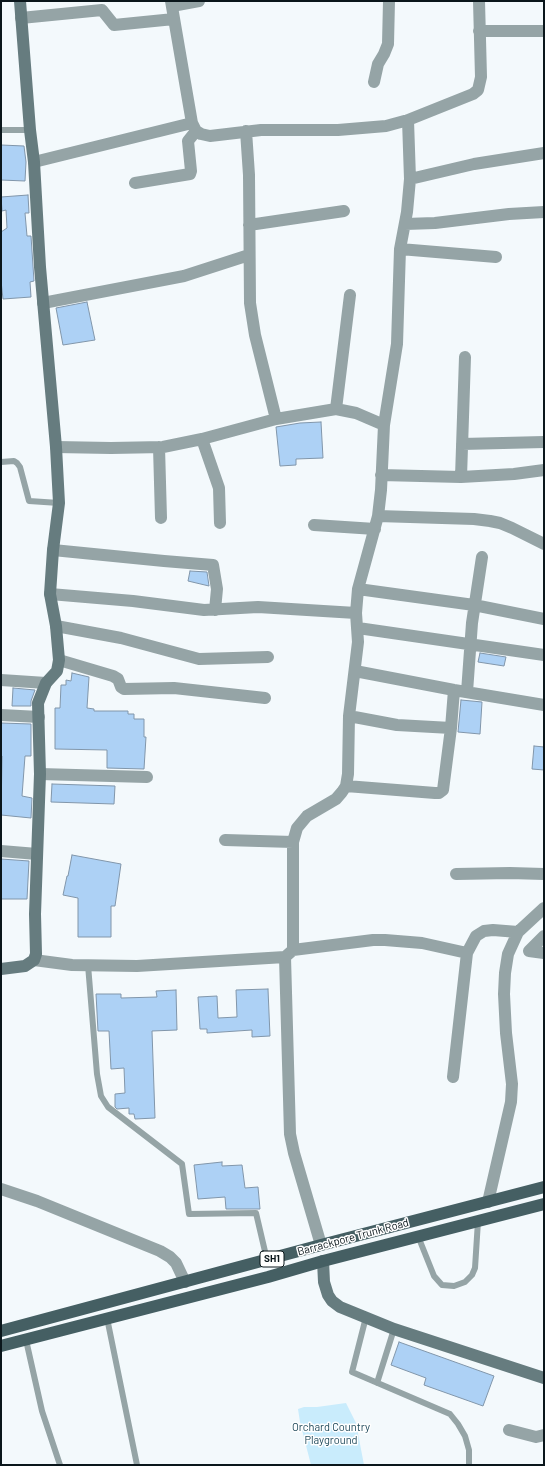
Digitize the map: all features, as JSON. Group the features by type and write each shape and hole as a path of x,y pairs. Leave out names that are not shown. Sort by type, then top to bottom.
{"main road":[{"name":"Barrackpore Trunk Road","path":"1,1331 321,1245 544,1188"},
{"name":"Barrackpore Trunk Road","path":"1,1346 544,1204"}],"street":[{"path":"1,969 25,966 34,960 36,954 37,854 40,774 38,703 46,683 57,671 59,660 56,626 50,594 53,550 59,503 56,446 43,303 34,162 30,130 20,1"},
{"path":"135,183 190,174 188,141 194,127 171,3 199,1"},
{"path":"374,82 378,64 388,44 388,1"},
{"path":"194,127 201,134 210,136 261,130 351,130 386,126 408,120 467,97 478,90 482,77 479,1"},
{"path":"21,18 103,6 114,25 174,19"},
{"path":"479,31 544,31"},
{"path":"321,1245 294,1153 290,1134 289,954 293,842 298,828 307,816 336,798 346,786 348,774 349,716 358,642 356,613 358,589 378,516 382,475 384,425 397,344 400,249 407,212 410,179 408,120"},
{"path":"34,162 194,127"},
{"path":"246,131 249,175 250,304 255,335 276,419"},
{"path":"410,179 474,164 544,153"},
{"path":"249,225 344,211"},
{"path":"405,224 435,223 509,214 544,212"},
{"path":"400,249 496,257"},
{"path":"43,303 184,276 249,255"},
{"path":"336,409 350,295"},
{"path":"461,477 465,357"},
{"path":"56,446 111,448 159,447 202,438 276,419 336,409 356,413 384,425"},
{"path":"202,438 219,488 220,523"},
{"path":"462,444 544,442"},
{"path":"159,447 161,518"},
{"path":"382,475 461,477 514,474 544,470"},
{"path":"378,516 474,519 490,521 512,528 544,544"},
{"path":"314,525 375,528"},
{"path":"53,550 164,561 213,564 217,589 214,610"},
{"path":"467,692 474,605 482,557"},
{"path":"358,589 474,605 544,620"},
{"path":"50,594 133,601 204,610 258,607 356,613"},
{"path":"56,626 120,638 200,659 268,657"},
{"path":"358,628 544,655"},
{"path":"59,660 114,676 118,679 121,687 124,689 174,688 266,698"},
{"path":"355,671 544,705"},
{"path":"1,680 46,683"},
{"path":"346,786 439,793 443,790 454,690"},
{"path":"1,715 39,717"},
{"path":"349,716 397,725 451,728"},
{"path":"40,774 147,777"},
{"path":"225,840 293,842"},
{"path":"1,851 37,854"},
{"path":"456,874 510,872 544,874"},
{"path":"488,1202 511,1102 512,1084 506,1025 505,973 508,954 518,932 544,908"},
{"path":"453,1077 467,953 476,936 484,932 493,930 518,932"},
{"path":"544,936 529,951 544,953"},
{"path":"34,960 72,965 137,966 289,954 373,940 422,943 467,953"},
{"path":"1,1189 37,1201 170,1256 176,1263 185,1282"},
{"path":"323,1261 324,1282 328,1295 332,1301 340,1307 394,1329 544,1378"},
{"path":"509,1430 536,1437 544,1435"}],"lane":[{"path":"1,130 30,130"},
{"path":"1,462 14,461 20,467 29,501 59,503"},
{"path":"88,965 97,1074 101,1096 108,1107 182,1164 189,1214 256,1213 267,1260"},
{"path":"418,1236 434,1276 442,1285 454,1286 465,1282 472,1275 475,1268 478,1221"},
{"path":"106,1318 137,1465"},
{"path":"366,1318 352,1372 450,1414 465,1436 469,1450 469,1465"},
{"path":"377,1383 394,1329"},
{"path":"26,1340 42,1411 60,1465"}],"green space":[{"name":"Orchard Country Playground","path":"346,1403 356,1423 364,1465 311,1465 298,1409 304,1407 317,1407"}],"building":[{"path":"1,145 24,146 26,162 25,181 1,180"},
{"path":"28,195 29,213 25,213 27,236 31,236 34,281 30,282 31,297 3,299 1,281 1,232 7,228 6,210 2,211 1,197"},
{"path":"87,302 95,340 63,345 56,308"},
{"path":"321,422 323,458 296,459 296,465 280,466 276,427 300,423"},
{"path":"190,571 207,572 209,586 188,581"},
{"path":"480,653 506,657 504,666 478,662"},
{"path":"72,673 89,677 87,708 94,709 94,711 128,711 128,714 134,714 134,719 144,719 144,737 146,737 144,769 107,768 107,750 55,749 55,708 60,708 61,685 66,685 66,680 71,681"},
{"path":"13,688 35,690 31,701 31,706 12,706"},
{"path":"461,700 482,702 480,734 458,732"},
{"path":"1,723 31,724 31,756 25,756 22,796 32,798 31,818 1,815"},
{"path":"534,746 544,747 544,770 532,769"},
{"path":"52,784 115,786 114,804 51,802"},
{"path":"72,855 121,864 115,906 111,906 111,937 78,937 78,898 63,895"},
{"path":"1,859 29,861 27,899 1,899"},
{"path":"268,989 270,1036 252,1037 252,1030 207,1033 207,1029 200,1029 198,997 217,996 218,1018 237,1017 236,990"},
{"path":"176,990 177,1030 152,1031 155,1118 135,1119 134,1114 129,1114 129,1108 117,1109 115,1107 115,1094 125,1093 124,1068 111,1069 109,1031 98,1031 96,994 121,994 121,998 157,997 156,991"},
{"path":"222,1162 222,1166 242,1165 245,1188 258,1187 260,1209 226,1209 225,1197 198,1199 194,1165"},
{"path":"399,1342 494,1376 483,1406 424,1385 426,1378 391,1365"}]}
